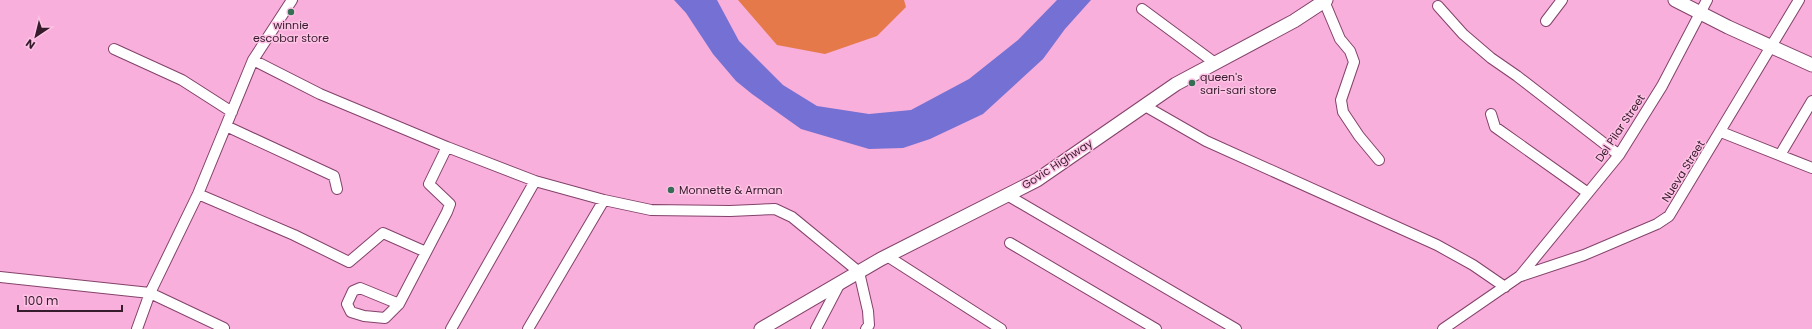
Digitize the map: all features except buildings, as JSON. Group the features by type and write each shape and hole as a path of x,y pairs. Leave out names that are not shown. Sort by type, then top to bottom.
{"main road":[{"name":"Govic Highway","path":"761,329 841,281 887,256 1037,180 1176,84 1294,21 1325,0"},
{"path":"1676,0 1728,27 1812,65"}],"street":[{"path":"137,329 150,293 198,194 253,60 292,0"},
{"path":"1325,0 1340,39 1350,51 1354,62 1342,100 1343,112 1359,136 1380,160"},
{"path":"1546,21 1562,0"},
{"name":"Del Pilar Street","path":"1520,276 1619,154 1662,86 1707,0"},
{"name":"Nueva Street","path":"1520,276 1584,255 1657,224 1669,216 1721,132 1799,0"},
{"path":"1438,6 1463,34 1491,58 1619,154"},
{"path":"1142,9 1215,63"},
{"path":"114,49 182,80 232,112"},
{"path":"253,60 320,94 447,147 535,180 604,200 651,210 730,211 775,209 792,217 859,272 868,311 870,328"},
{"path":"1780,156 1812,101"},
{"path":"1145,106 1206,141 1437,245 1473,265 1505,287"},
{"path":"1491,114 1495,128 1588,193"},
{"path":"226,126 334,176 337,188"},
{"path":"1721,132 1812,168"},
{"path":"399,304 360,288 353,291 347,304 351,312 364,316 385,318 399,304 450,204 429,184 447,147"},
{"path":"451,329 535,180"},
{"path":"198,194 294,235 349,262 383,233 426,252"},
{"path":"1007,195 1236,329"},
{"path":"528,329 604,200"},
{"path":"1010,242 1156,329"},
{"path":"887,256 1001,329"},
{"path":"1443,329 1520,276"},
{"path":"0,277 150,293 224,328"},
{"path":"816,329 841,281"}],"shaded area":[{"path":"674,0 717,0 739,41 783,85 817,106 869,114 911,110 969,79 1018,40 1057,0 1091,0 1065,29 1043,59 983,114 930,139 903,148 869,149 801,129 752,94 736,81 713,54 686,13"},
{"path":"738,0 904,0 906,7 877,36 825,54 777,45"}],"place":[{"name":"winnie escobar store","path":"291,12"},
{"name":"queen's sari-sari store","path":"1192,83"},
{"name":"Monnette & Arman","path":"671,190"}]}
